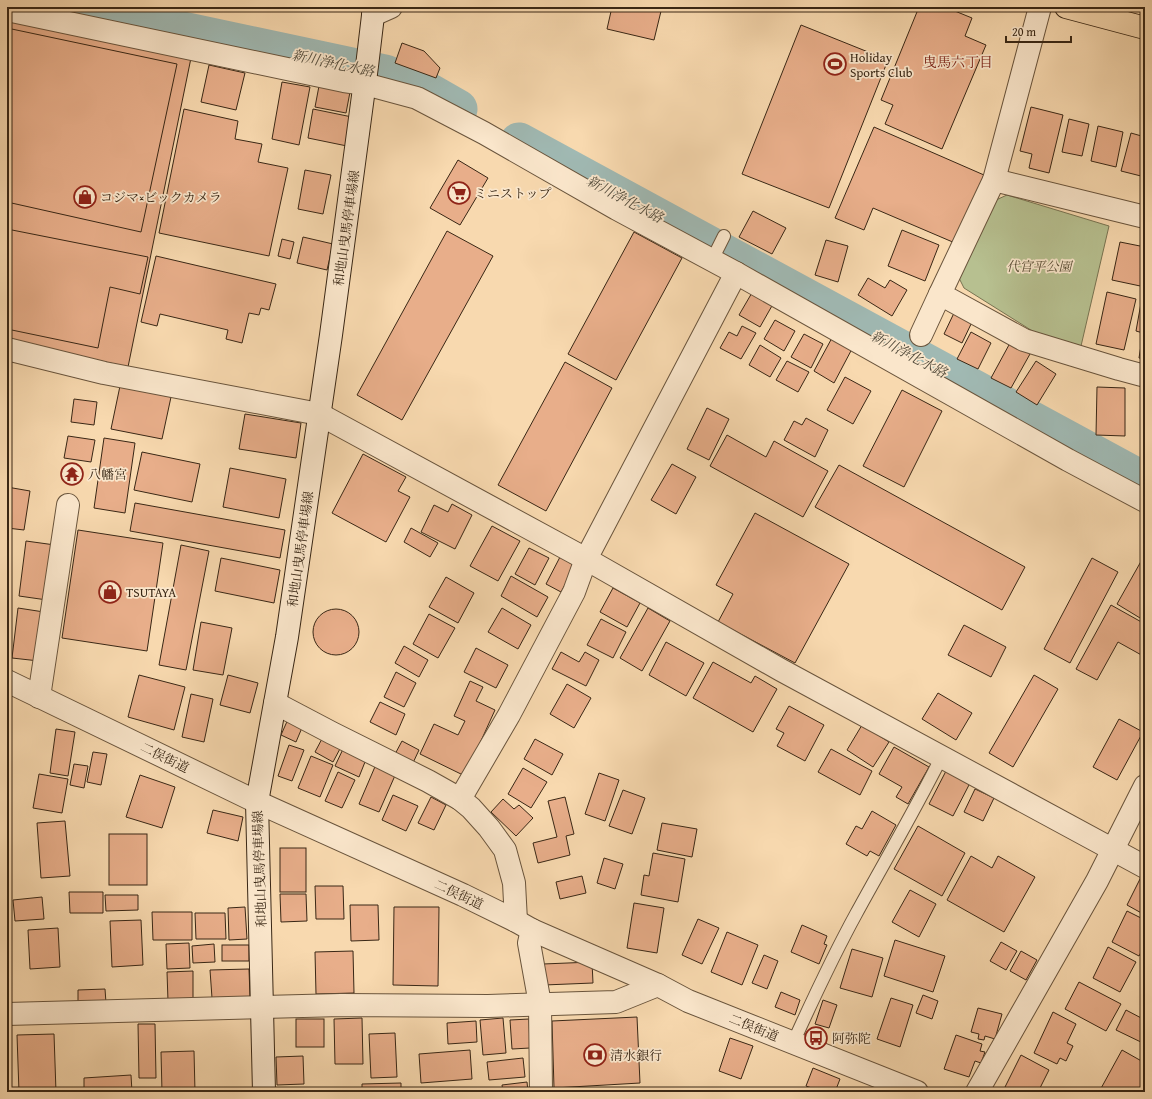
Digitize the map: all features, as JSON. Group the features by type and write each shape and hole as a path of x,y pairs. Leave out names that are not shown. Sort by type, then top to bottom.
{"highway":[{"path":"1066,7 1145,28"}],"street":[{"path":"921,335 994,180 1040,7"},
{"path":"7,10 344,81 366,75 417,98 484,133 617,209 736,273 1068,460 1145,501"},
{"name":"和地山曳馬停車場線","path":"264,1092 257,802 287,637 332,335 366,75 379,10"},
{"path":"994,180 1145,217"},
{"path":"460,799 509,715 574,592 586,559 736,273"},
{"path":"940,294 1024,340 1145,376"},
{"path":"7,349 104,373 320,414 586,559 781,670 1145,866"},
{"path":"39,696 68,505"},
{"name":"二俣街道","path":"7,681 257,802 688,1000 917,1092"},
{"path":"275,703 428,781 460,799 471,808 489,828 505,850 529,943 540,1004 541,1092"},
{"path":"977,1092 1093,888 1145,786"},
{"path":"7,1014 341,1006 616,1002 658,985"}],"lane":[{"path":"712,260 724,236"},
{"path":"793,1043 818,988 856,915 918,804 942,756"}],"green space":[{"name":"代官平公園","path":"1007,195 1109,226 1081,346 1034,332 964,288 959,278 996,200"}],"building":[{"path":"612,7 662,7 654,40 607,29"},
{"path":"919,7 945,7 972,18 965,36 986,45 942,149 885,124 893,105 881,100"},
{"name":"コジマ×ビックカメラ","path":"7,15 192,53 128,367 7,340"},
{"path":"801,25 888,60 829,208 742,174"},
{"path":"7,28 177,64 141,232 7,202"},
{"path":"402,43 424,51 440,68 436,78 395,63"},
{"path":"209,65 245,73 236,110 201,102"},
{"path":"282,82 310,87 299,145 272,139"},
{"path":"319,86 350,92 346,113 315,107"},
{"path":"1031,107 1063,115 1049,173 1029,168 1032,154 1020,151"},
{"path":"184,109 238,121 235,139 262,144 258,162 288,168 269,256 159,233"},
{"path":"313,109 352,117 347,146 308,138"},
{"path":"1069,119 1089,124 1082,156 1062,152"},
{"path":"1098,126 1123,132 1116,167 1091,161"},
{"path":"874,127 984,175 955,243 873,208 864,230 835,218"},
{"path":"1131,133 1145,137 1145,177 1121,171"},
{"name":"ミニストップ","path":"458,160 488,178 460,225 430,208"},
{"path":"305,170 331,175 323,214 298,209"},
{"path":"753,211 786,228 772,254 739,237"},
{"path":"7,229 148,257 140,294 110,287 98,348 7,329"},
{"path":"902,230 939,245 925,281 888,266"},
{"path":"447,231 493,256 402,420 357,395"},
{"path":"634,232 682,258 616,380 568,354"},
{"path":"303,237 333,244 327,270 297,263"},
{"path":"282,239 294,242 290,259 278,256"},
{"path":"826,240 848,246 838,282 815,275"},
{"path":"1120,242 1145,247 1145,287 1112,280"},
{"path":"156,256 276,284 269,310 261,308 259,315 249,313 242,343 226,339 228,330 160,314 157,326 141,322"},
{"path":"868,278 885,288 890,280 907,290 892,316 858,295"},
{"path":"753,291 773,304 760,327 739,315"},
{"path":"1107,292 1136,299 1124,350 1096,344"},
{"path":"1141,303 1145,304 1145,359 1139,358 1143,333 1136,331"},
{"path":"954,313 972,322 962,343 944,334"},
{"path":"775,320 795,331 784,351 764,339"},
{"path":"742,326 756,333 741,359 720,348 729,332 737,336"},
{"path":"971,332 991,343 978,369 957,359"},
{"path":"804,334 823,344 811,368 791,357"},
{"path":"833,336 853,347 834,383 814,371"},
{"path":"1010,343 1030,354 1011,388 991,378"},
{"path":"760,345 781,358 770,377 749,365"},
{"path":"787,361 809,372 798,392 776,380"},
{"path":"1036,361 1056,374 1037,405 1016,392"},
{"path":"565,362 612,388 546,511 498,485"},
{"path":"845,377 871,391 853,424 827,410"},
{"path":"120,386 171,397 162,439 111,429"},
{"path":"1097,387 1125,388 1125,436 1096,435"},
{"path":"902,390 942,411 904,487 863,466"},
{"path":"74,399 97,402 94,425 71,422"},
{"path":"707,408 729,419 709,460 687,449"},
{"path":"245,414 301,423 296,458 239,449"},
{"path":"806,418 828,430 815,457 784,440 794,421 802,425"},
{"path":"727,435 766,457 774,441 828,471 803,517 710,466"},
{"path":"68,436 95,440 91,462 64,458"},
{"path":"104,438 135,443 125,513 94,508"},
{"path":"142,452 200,464 192,502 134,490"},
{"path":"363,454 406,477 398,491 410,497 386,542 332,513"},
{"path":"672,464 696,477 676,514 651,500"},
{"path":"839,465 1025,567 1002,610 815,507"},
{"path":"230,468 286,479 279,518 223,507"},
{"path":"7,487 30,491 24,530 7,528"},
{"path":"135,503 285,530 280,558 130,531"},
{"path":"452,504 472,515 455,549 421,532 434,505 448,512"},
{"path":"755,513 849,564 795,663 718,622 733,594 716,585"},
{"path":"492,526 520,541 498,581 470,566"},
{"path":"411,528 438,543 430,557 404,542"},
{"path":"78,530 163,543 147,651 62,638"},
{"path":"26,541 55,545 47,600 19,596"},
{"path":"181,545 209,551 186,670 159,665"},
{"path":"529,548 549,558 535,585 515,574"},
{"path":"1144,556 1145,557 1145,621 1117,604"},
{"path":"560,557 575,566 561,592 546,584"},
{"path":"221,558 280,570 274,603 215,591"},
{"path":"1092,558 1118,572 1070,663 1044,649"},
{"path":"511,576 548,597 537,617 501,596"},
{"path":"446,577 474,593 458,623 429,607"},
{"path":"613,588 640,603 627,627 600,612"},
{"path":"1111,605 1145,624 1145,657 1118,642 1097,680 1076,669"},
{"path":"18,608 44,612 39,661 12,658"},
{"path":"502,608 531,625 518,649 488,632"},
{"path":"648,608 670,621 642,671 620,658"},
{"path":"332,609 340,609 349,613 355,619 359,632 355,645 349,651 340,655 332,655 323,651 317,645 313,636 313,628 317,619 323,613"},
{"path":"429,614 455,628 438,658 413,644"},
{"path":"601,619 626,632 613,658 587,645"},
{"path":"201,622 232,628 223,675 193,670"},
{"path":"964,625 1006,647 991,677 948,655"},
{"path":"666,642 704,663 686,696 649,675"},
{"path":"404,646 428,660 419,677 395,663"},
{"path":"476,648 508,665 496,688 464,672"},
{"path":"561,652 579,662 585,652 599,660 586,686 552,669"},
{"path":"713,662 751,683 755,676 777,689 753,732 693,698"},
{"path":"396,672 416,683 404,707 384,697"},
{"path":"139,675 185,687 174,730 128,717"},
{"path":"228,675 258,683 250,713 220,705"},
{"path":"1034,675 1058,689 1013,767 989,753"},
{"path":"470,681 483,687 476,701 495,710 465,776 420,754 434,724 458,735 465,721 454,716"},
{"path":"567,684 591,698 574,728 550,714"},
{"path":"938,693 972,713 956,740 922,719"},
{"path":"191,694 213,699 204,742 182,737"},
{"path":"380,702 405,714 396,735 370,722"},
{"path":"789,706 824,725 805,761 777,746 784,733 776,729"},
{"path":"289,717 304,723 296,742 281,735"},
{"path":"1119,719 1143,732 1117,780 1093,767"},
{"path":"862,725 889,742 873,767 847,750"},
{"path":"56,729 75,732 68,776 50,773"},
{"path":"324,735 342,745 333,762 315,752"},
{"path":"535,739 563,754 552,775 524,759"},
{"path":"402,741 419,750 412,765 394,756"},
{"path":"289,745 304,750 292,781 278,776"},
{"path":"344,747 367,757 359,777 335,766"},
{"path":"894,747 929,767 908,804 896,797 902,787 879,774"},
{"path":"831,749 872,771 860,795 818,772"},
{"path":"93,752 107,754 101,785 87,782"},
{"path":"311,756 333,765 320,797 298,788"},
{"path":"377,762 397,771 379,812 359,804"},
{"path":"74,764 88,766 84,788 70,785"},
{"path":"523,768 547,782 531,808 508,794"},
{"path":"946,771 970,783 953,816 929,804"},
{"path":"338,772 355,780 342,808 325,801"},
{"path":"599,773 619,780 605,821 585,814"},
{"path":"39,774 68,779 62,813 33,808"},
{"path":"7,775 11,817 7,817"},
{"path":"140,775 175,787 162,828 126,817"},
{"path":"975,789 994,798 983,821 964,812"},
{"path":"623,790 645,798 632,834 609,826"},
{"path":"393,795 418,806 406,831 382,820"},
{"path":"431,797 446,805 434,830 418,823"},
{"path":"565,797 574,834 566,836 570,855 538,863 533,843 557,837 548,801"},
{"path":"503,799 514,809 519,805 533,818 516,836 491,812"},
{"path":"213,810 243,817 238,841 207,833"},
{"path":"872,811 896,825 879,856 870,851 867,856 846,844 856,826 862,829"},
{"path":"65,821 70,876 41,878 37,823"},
{"path":"662,823 697,829 692,857 657,850"},
{"path":"918,826 965,853 942,896 894,869"},
{"path":"109,834 147,834 147,885 109,885"},
{"path":"280,848 306,848 306,892 280,892"},
{"path":"653,853 685,859 678,902 641,895 644,875 649,876"},
{"path":"971,856 992,868 998,856 1035,877 1004,932 947,900"},
{"path":"604,858 623,864 615,889 597,883"},
{"path":"1142,875 1145,876 1145,915 1127,905"},
{"path":"582,876 586,893 560,899 556,882"},
{"path":"315,886 343,886 344,919 316,919"},
{"path":"910,890 936,904 919,937 892,922"},
{"path":"69,892 103,892 103,913 70,913"},
{"path":"280,894 306,894 307,921 281,922"},
{"path":"105,895 138,895 138,910 106,911"},
{"path":"7,896 9,896 7,934"},
{"path":"42,897 44,919 15,921 13,900"},
{"path":"634,903 664,908 657,953 627,948"},
{"path":"350,905 378,905 379,940 351,941"},
{"path":"245,907 247,939 229,940 228,908"},
{"path":"394,907 439,907 438,986 393,985"},
{"path":"1127,911 1145,920 1145,945 1139,956 1112,942"},
{"path":"152,912 192,912 192,940 153,940"},
{"path":"195,913 225,913 226,939 196,939"},
{"path":"698,919 719,928 702,964 682,955"},
{"path":"141,920 143,965 112,967 110,921"},
{"path":"802,925 827,936 824,944 827,945 819,964 791,952"},
{"path":"58,928 60,967 30,969 28,930"},
{"path":"727,932 758,945 742,985 711,972"},
{"path":"7,940 9,940 8,966 7,966"},
{"path":"895,940 945,956 933,992 884,976"},
{"path":"1001,942 1017,951 1006,970 990,961"},
{"path":"189,943 190,968 167,969 166,944"},
{"path":"214,944 215,962 193,963 192,946"},
{"path":"222,945 249,945 249,961 222,961"},
{"path":"1108,947 1136,962 1120,992 1093,978"},
{"path":"852,949 883,958 872,997 840,988"},
{"path":"353,951 354,993 316,994 315,952"},
{"path":"1021,951 1037,960 1026,980 1010,971"},
{"path":"764,955 778,961 767,989 752,983"},
{"path":"592,962 593,983 544,985 543,964"},
{"path":"249,969 250,997 212,998 210,970"},
{"path":"193,971 193,1000 168,1001 167,972"},
{"path":"7,974 11,974 11,1000 7,1000"},
{"path":"1079,982 1121,1004 1106,1031 1065,1009"},
{"path":"105,989 106,1003 78,1004 78,990"},
{"path":"781,992 800,1000 795,1015 775,1007"},
{"path":"923,995 938,1001 932,1019 916,1013"},
{"path":"891,998 913,1005 900,1047 877,1039"},
{"path":"823,1000 837,1005 829,1028 815,1024"},
{"path":"978,1008 1002,1014 995,1039 985,1036 984,1040 978,1039 979,1034 971,1032"},
{"path":"1126,1010 1145,1020 1145,1044 1116,1030"},
{"path":"1053,1012 1076,1024 1067,1043 1073,1046 1066,1061 1060,1058 1057,1064 1034,1053"},
{"path":"637,1017 640,1083 554,1088 552,1021"},
{"path":"362,1018 363,1064 335,1064 334,1019"},
{"path":"503,1018 506,1053 483,1055 480,1020"},
{"path":"296,1019 324,1019 324,1047 296,1047"},
{"path":"529,1019 530,1048 512,1049 510,1020"},
{"path":"476,1021 477,1042 448,1044 447,1023"},
{"path":"138,1024 155,1024 156,1078 139,1078"},
{"path":"395,1033 397,1077 371,1078 369,1034"},
{"path":"54,1034 56,1092 19,1092 17,1035"},
{"path":"956,1035 982,1044 980,1051 985,1052 981,1063 975,1061 969,1077 944,1069"},
{"path":"730,1038 753,1046 741,1079 719,1071"},
{"path":"470,1050 472,1079 421,1083 419,1054"},
{"path":"1122,1050 1145,1063 1145,1079 1138,1092 1099,1092"},
{"path":"194,1051 195,1092 162,1092 161,1052"},
{"path":"1021,1055 1049,1070 1038,1092 1013,1092 1005,1087"},
{"path":"303,1056 304,1084 277,1085 276,1057"},
{"path":"523,1058 525,1077 489,1080 487,1062"},
{"path":"813,1068 840,1079 835,1092 823,1092 806,1086"},
{"path":"131,1075 132,1092 84,1092 84,1078"},
{"path":"527,1082 528,1092 503,1092 502,1085"},
{"path":"401,1083 401,1092 362,1092 362,1084"}],"waterway":[{"name":"新川浄化水路","path":"70,7 385,74 430,93 458,109"},
{"name":"新川浄化水路","path":"519,142 1145,482"}],"place":[{"name":"Holiday Sports Club","path":"835,64"},
{"name":"ミニストップ","path":"459,193"},
{"name":"コジマ×ビックカメラ","path":"85,197"},
{"name":"八幡宮","path":"72,474"},
{"name":"TSUTAYA","path":"110,592"},
{"name":"阿弥陀","path":"816,1038"},
{"name":"清水銀行","path":"595,1055"}],"district":[{"name":"曳馬六丁目","path":"958,62"}]}
